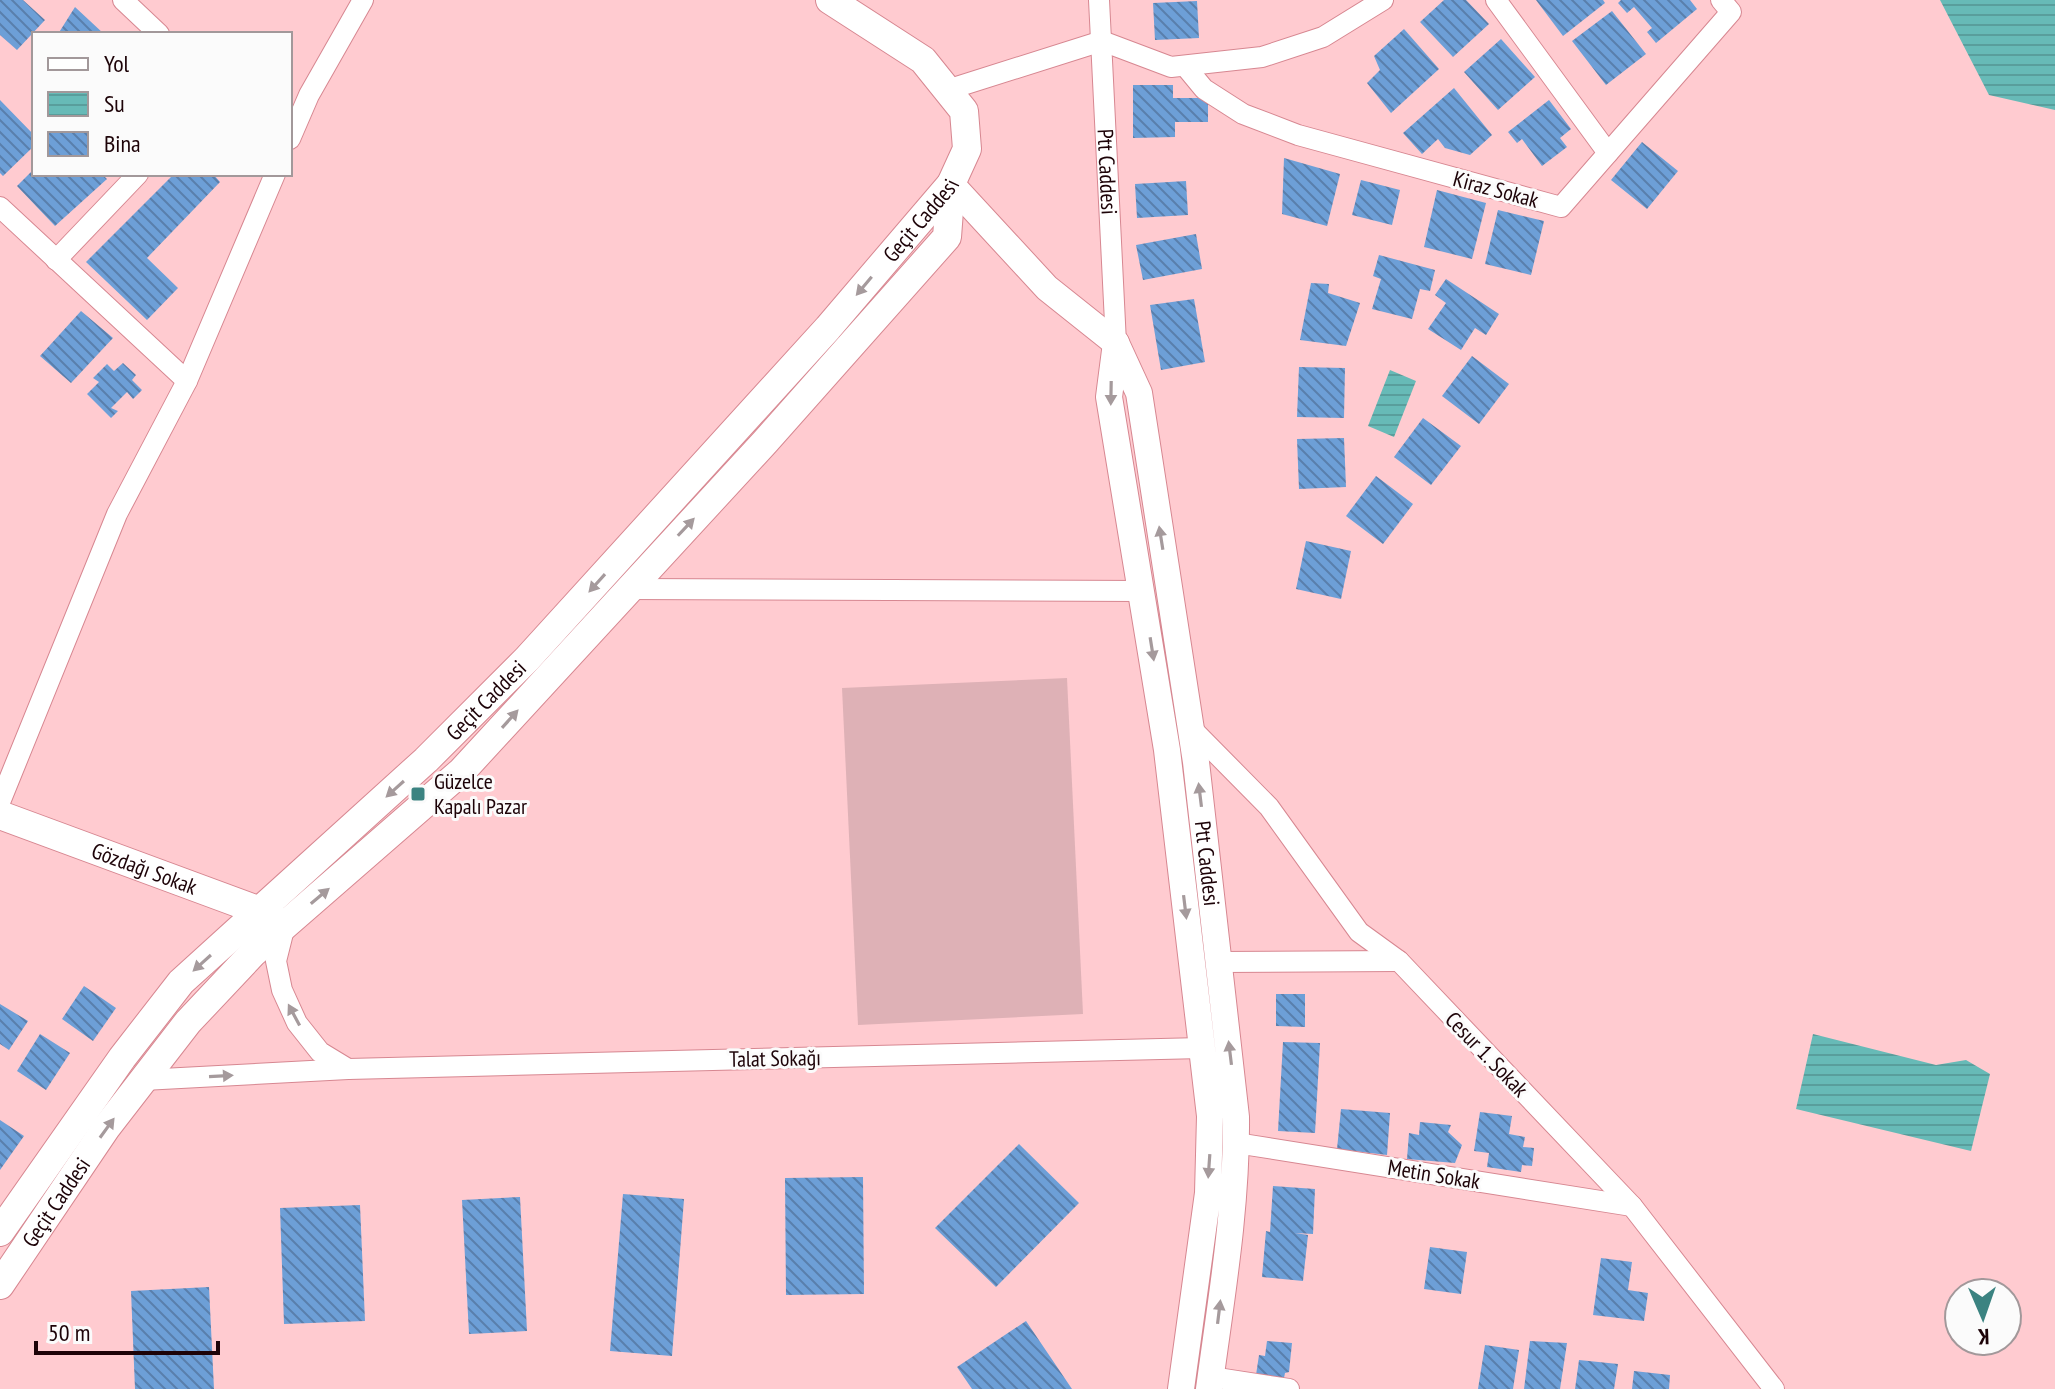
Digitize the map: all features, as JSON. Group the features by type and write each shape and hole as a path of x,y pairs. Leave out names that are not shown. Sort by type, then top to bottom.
{"main road":[{"path":"830,0 923,60 964,111 967,149 951,184"},
{"name":"Geçit Caddesi","path":"0,1285 106,1128 188,1022 253,953 462,771 765,442 947,237 951,184"},
{"name":"Geçit Caddesi","path":"0,1232 122,1058 181,982 426,760 527,659 828,328 951,184"},
{"name":"Gözdağı Sokak","path":"0,815 260,911 285,925"}],"street":[{"path":"123,0 157,32"},
{"path":"292,134 309,95 363,0"},
{"name":"Ptt Caddesi","path":"1099,0 1116,343 1109,397 1168,764 1210,1116 1208,1193 1181,1389"},
{"path":"947,90 1102,41 1171,67 1262,57 1323,37 1383,0"},
{"path":"1496,0 1608,153"},
{"name":"Kiraz Sokak","path":"1185,66 1204,89 1243,114 1298,135 1561,207 1731,12 1721,0"},
{"path":"56,260 136,176"},
{"path":"0,802 117,514 187,381 274,176"},
{"path":"951,184 1047,288 1116,343"},
{"path":"0,207 187,381"},
{"name":"Ptt Caddesi","path":"1116,343 1139,393 1191,728 1234,1088 1236,1143 1230,1223 1210,1383"},
{"path":"629,589 1142,591"},
{"name":"Cesur 1. Sokak","path":"1191,728 1269,807 1359,932 1399,961 1632,1206 1774,1389"},
{"path":"285,925 276,961 282,990 297,1023 320,1052 348,1069"},
{"path":"1219,962 1399,961"},
{"name":"Talat Sokağı","path":"143,1080 348,1069 1202,1048"},
{"name":"Metin Sokak","path":"1236,1143 1632,1206"},
{"path":"1210,1383 1289,1389"}],"shaded area":[{"path":"1067,678 1083,1014 858,1025 842,688"}],"water":[{"path":"1940,0 2055,0 2055,110 1989,95"},
{"path":"1390,370 1416,381 1394,437 1368,426"},
{"path":"1813,1034 1936,1065 1966,1060 1990,1074 1971,1151 1796,1109"}],"building":[{"path":"0,0 23,0 45,20 17,50 0,35"},
{"path":"1444,0 1466,0 1489,24 1453,57 1420,22"},
{"path":"1536,0 1603,0 1605,3 1563,36"},
{"path":"1621,0 1690,0 1697,9 1656,43 1647,32 1652,28 1634,7 1627,13 1618,3"},
{"path":"1197,1 1199,38 1155,40 1153,3"},
{"path":"75,7 102,32 59,32"},
{"path":"1612,11 1646,54 1606,85 1572,41"},
{"path":"1404,29 1439,69 1391,113 1367,83 1380,70 1374,56"},
{"path":"1501,39 1535,77 1498,110 1464,72"},
{"path":"1133,85 1173,85 1173,98 1208,98 1208,122 1175,122 1175,137 1133,138"},
{"path":"1454,88 1492,135 1470,155 1445,148 1438,139 1422,154 1403,133"},
{"path":"0,100 32,133 32,148 3,176 0,173"},
{"path":"1549,100 1571,129 1560,138 1567,147 1542,166 1522,139 1517,143 1508,132"},
{"path":"1642,142 1678,171 1647,209 1611,180"},
{"path":"1284,158 1340,174 1327,226 1282,214"},
{"path":"32,171 32,176 104,176 107,179 55,226 17,186"},
{"path":"172,176 215,176 220,182 147,258 178,288 147,320 86,262"},
{"path":"1361,180 1400,190 1392,225 1352,215"},
{"path":"1186,181 1188,215 1137,218 1135,184"},
{"path":"1437,190 1486,203 1472,259 1424,247"},
{"path":"1498,210 1544,221 1531,275 1485,264"},
{"path":"1196,234 1202,269 1143,280 1136,245"},
{"path":"1379,255 1435,270 1430,291 1420,289 1412,319 1372,309 1381,279 1373,276"},
{"path":"1446,279 1499,314 1486,335 1475,328 1461,350 1428,329 1446,303 1435,295"},
{"path":"1311,283 1329,284 1328,293 1360,303 1346,346 1300,340"},
{"path":"1194,299 1205,362 1161,370 1150,305"},
{"path":"81,311 113,338 71,383 40,356"},
{"path":"1472,356 1509,384 1479,424 1442,396"},
{"path":"123,363 136,375 132,380 142,390 133,399 127,392 111,408 118,411 111,418 87,394 99,382 93,378 107,364 114,371"},
{"path":"1299,367 1345,368 1344,418 1297,417"},
{"path":"1423,418 1461,446 1431,485 1394,457"},
{"path":"1344,438 1346,487 1299,489 1297,439"},
{"path":"1376,476 1413,504 1383,544 1346,516"},
{"path":"1306,541 1351,551 1341,599 1296,589"},
{"path":"84,986 116,1008 93,1041 62,1019"},
{"path":"1276,994 1305,994 1305,1027 1276,1026"},
{"path":"0,1004 28,1021 9,1050 0,1044"},
{"path":"40,1034 70,1053 46,1090 17,1071"},
{"path":"1283,1042 1320,1043 1315,1133 1278,1131"},
{"path":"1341,1109 1390,1113 1387,1155 1337,1149"},
{"path":"1480,1112 1512,1116 1509,1134 1525,1137 1523,1147 1534,1148 1532,1166 1522,1165 1521,1172 1487,1167 1489,1153 1474,1151"},
{"path":"0,1120 24,1136 0,1170"},
{"path":"1420,1122 1451,1125 1448,1132 1462,1145 1455,1163 1407,1159 1409,1133 1419,1135"},
{"path":"1019,1144 1079,1203 996,1287 935,1228"},
{"path":"863,1177 864,1294 786,1295 785,1178"},
{"path":"1273,1186 1315,1189 1313,1234 1295,1233 1308,1235 1303,1281 1262,1277 1266,1231 1270,1232"},
{"path":"623,1194 684,1199 672,1356 610,1351"},
{"path":"520,1197 527,1331 469,1334 462,1200"},
{"path":"360,1205 365,1321 284,1324 280,1208"},
{"path":"1430,1247 1467,1252 1461,1294 1424,1289"},
{"path":"1601,1258 1632,1262 1628,1290 1648,1293 1644,1321 1593,1315"},
{"path":"209,1287 214,1389 135,1389 131,1291"},
{"path":"1026,1321 1072,1389 972,1389 957,1367"},
{"path":"1267,1341 1292,1343 1289,1372 1285,1373 1284,1378 1256,1375 1259,1355 1265,1356"},
{"path":"1530,1341 1567,1343 1560,1389 1524,1389"},
{"path":"1485,1345 1519,1350 1513,1389 1478,1389"},
{"path":"1579,1360 1618,1364 1614,1389 1575,1389"},
{"path":"1634,1371 1670,1375 1669,1389 1632,1389"}],"place":[{"name":"Güzelce Kapalı Pazar","path":"418,794"}]}
